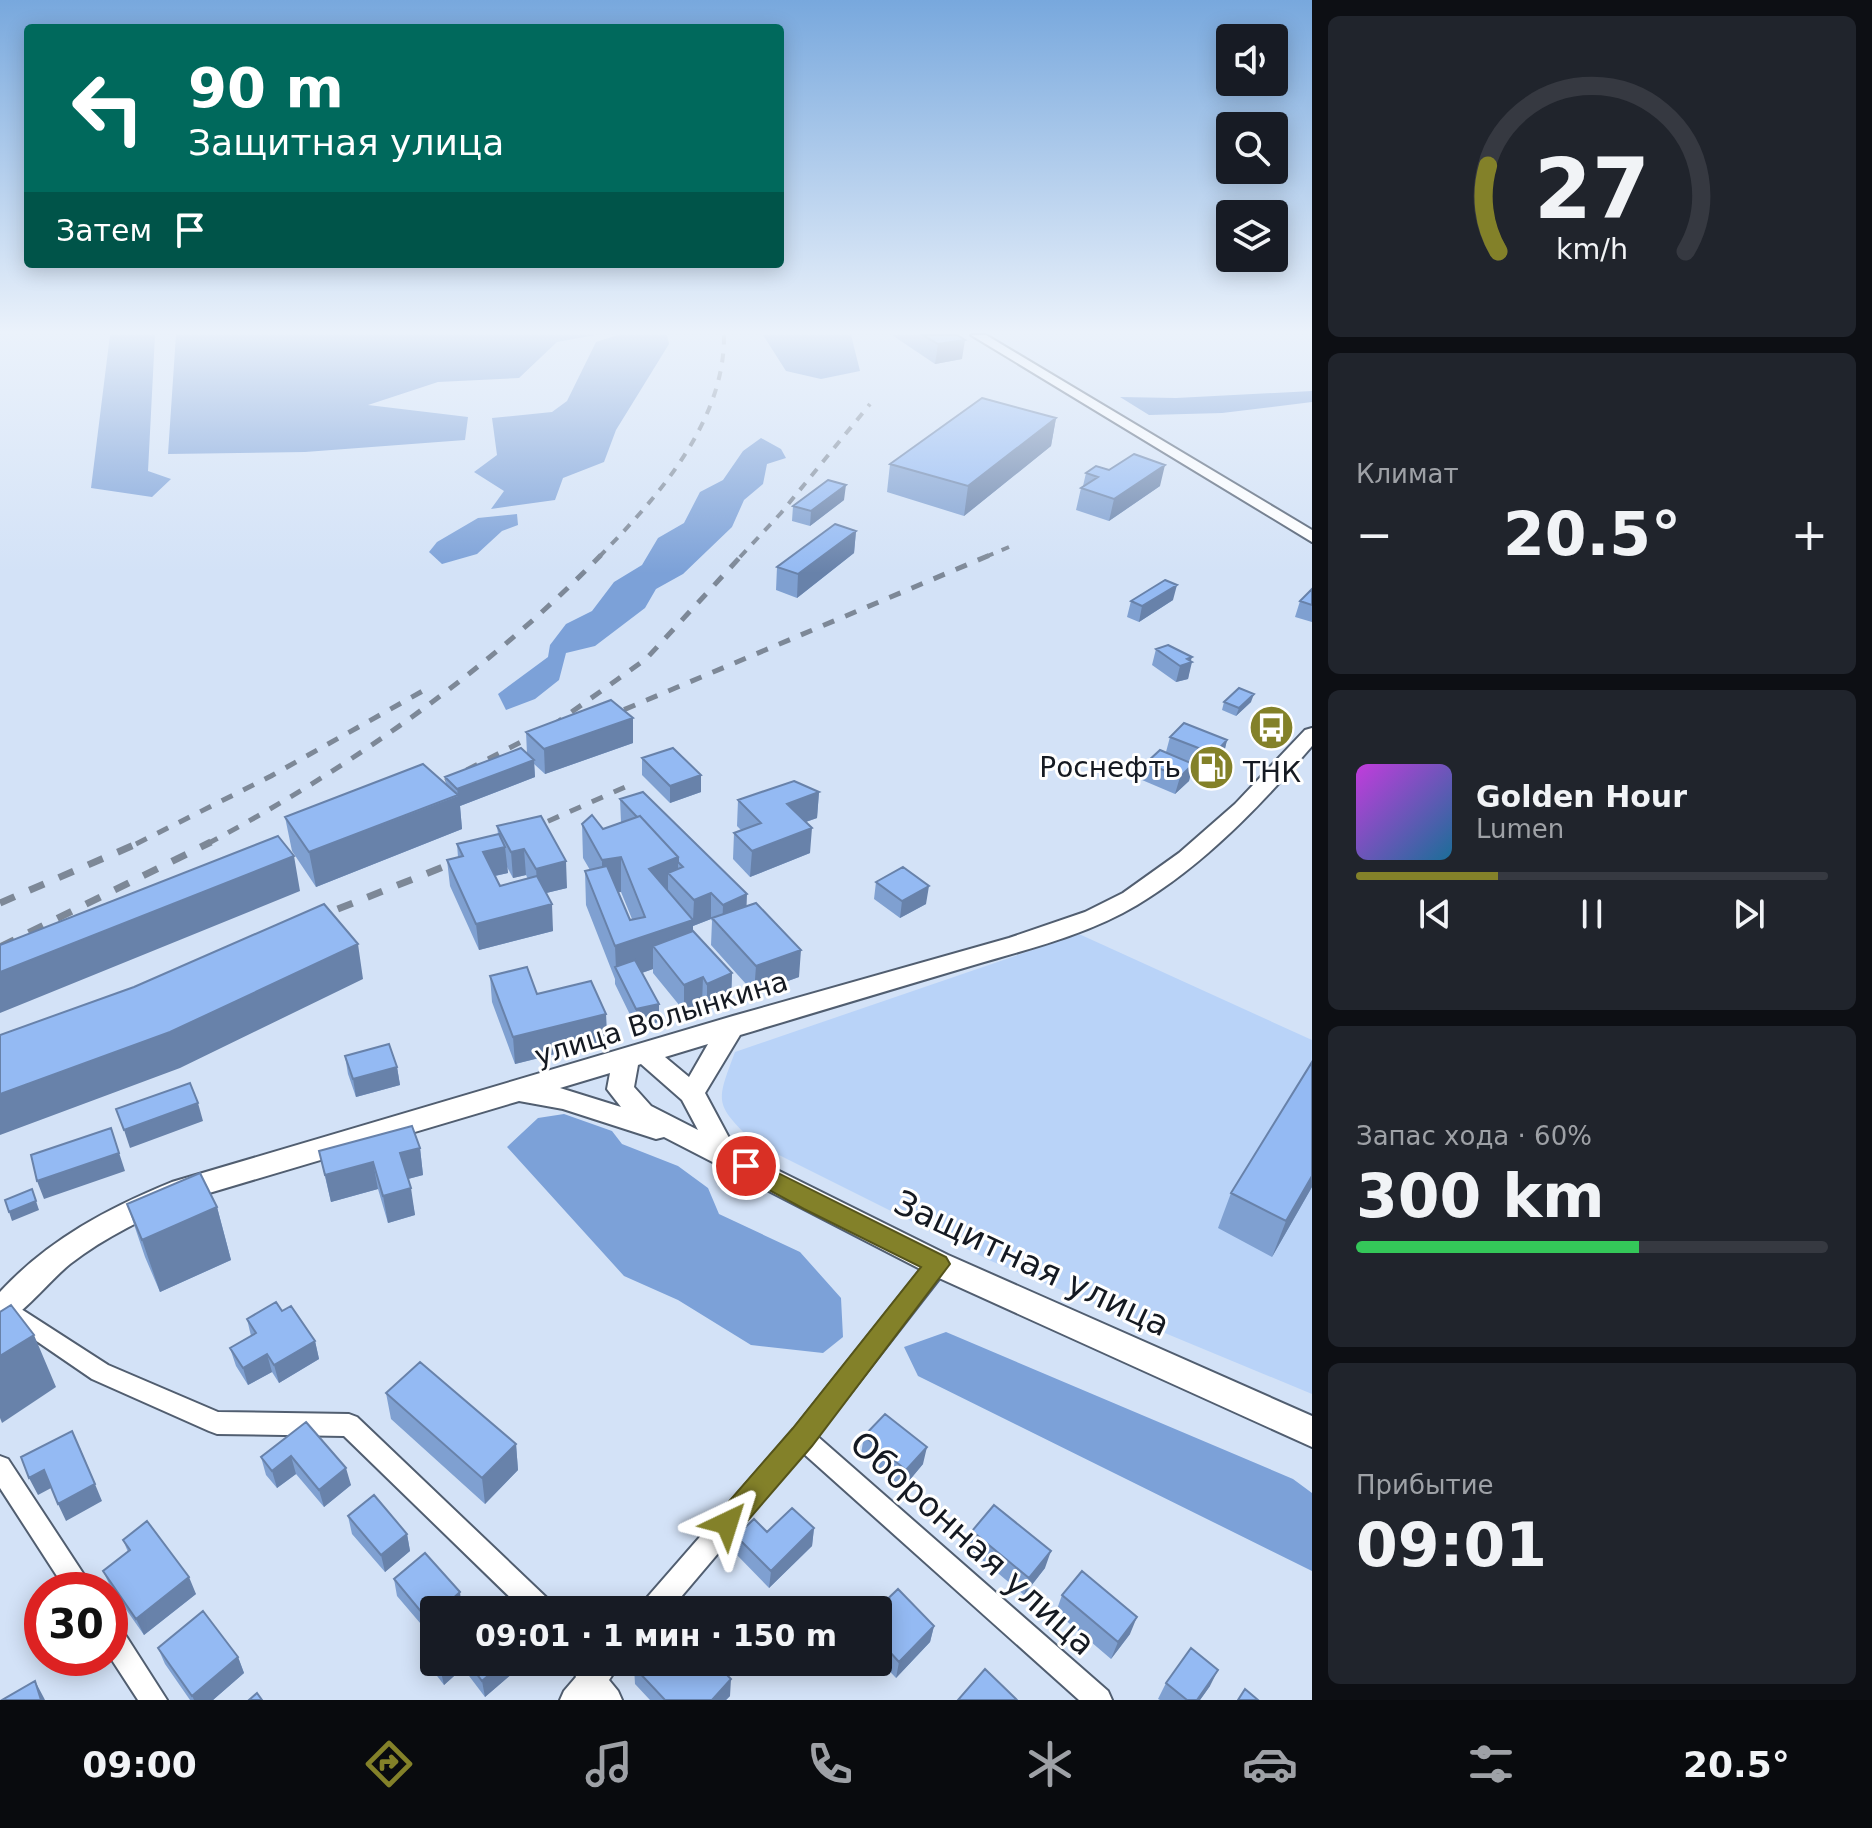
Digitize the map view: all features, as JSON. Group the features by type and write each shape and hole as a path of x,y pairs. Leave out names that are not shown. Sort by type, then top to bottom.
{"street":[{"path":"1109,414 1312,537"},
{"name":"улица Волынкина","path":"2,1309 48,1263 125,1213 182,1190 521,1092 733,1025 1017,944 1103,913 1149,887 1257,793 1312,734"},
{"path":"692,1093 733,1025"},
{"path":"636,1057 664,1072 692,1093 724,1154 642,1113 620,1089 636,1057"},
{"path":"521,1092 564,1099 724,1154"},
{"name":"Защитная улица","path":"724,1154 813,1203 938,1264 1312,1432"},
{"path":"665,1596 802,1437 938,1264"},
{"path":"2,1309 100,1372 217,1423 349,1425 526,1596"},
{"name":"Оборонная улица","path":"802,1437 1099,1700"},
{"path":"0,1467 69,1572"},
{"path":"128,1661 154,1700"}],"shaded area":[{"path":"100,414 151,414 148,471 171,479 152,497 91,488"},
{"path":"171,414 446,414 468,417 465,440 305,452 168,454"},
{"path":"529,414 626,414 604,462 563,478 555,500 491,509 504,491 474,472 497,455 492,418"},
{"path":"761,438 781,449 786,458 767,464 763,484 744,500 732,527 683,574 656,589 645,608 595,646 566,653 559,680 535,699 506,710 498,694 548,657 550,645 566,624 592,611 614,582 642,565 658,538 684,523 700,492 723,480 743,451"},
{"path":"517,514 518,525 502,531 477,554 442,564 429,552 437,542 478,518"},
{"path":"1079,934 1312,1040 1312,1394 991,1261 753,1142 725,1110 722,1093 735,1052"},
{"path":"564,1114 612,1131 622,1144 678,1166 708,1188 719,1214 800,1252 841,1298 843,1337 823,1353 751,1345 678,1300 624,1276 507,1147 538,1118"},
{"path":"946,1332 1293,1479 1312,1493 1312,1571 918,1376 904,1347"}],"building":[{"path":"959,414 1042,414 1056,418 968,486 890,464"},
{"path":"1134,454 1165,465 1114,499 1081,488 1098,477 1086,473 1096,466 1109,470"},
{"path":"828,480 846,485 811,511 793,506"},
{"path":"835,524 856,531 798,574 777,567"},
{"path":"1165,580 1177,585 1142,606 1131,601"},
{"path":"1312,589 1312,605 1300,601"},
{"path":"1168,645 1192,657 1187,659 1192,662 1180,666 1156,649"},
{"path":"1239,688 1254,694 1239,708 1224,702"},
{"path":"611,700 633,718 544,749 526,732"},
{"path":"1184,723 1227,740 1214,754 1170,737"},
{"path":"521,748 534,760 457,789 445,777"},
{"path":"673,748 701,775 670,786 642,758"},
{"path":"1160,750 1193,764 1180,777 1146,763"},
{"path":"423,764 458,795 309,852 285,817"},
{"path":"794,781 819,792 787,804 812,828 752,851 734,833 761,823 738,800"},
{"path":"643,792 747,894 723,905 711,893 694,900 668,873 683,867 678,857 620,799"},
{"path":"592,815 603,829 640,816 678,857 649,869 693,920 615,946 585,871 607,866 630,920 645,917 621,857 602,860 582,824"},
{"path":"541,816 566,861 536,869 524,849 511,852 497,826"},
{"path":"499,834 505,847 483,852 500,886 537,876 552,904 476,924 447,860 463,856 457,844"},
{"path":"278,836 294,856 0,972 0,945"},
{"path":"903,867 929,886 902,901 876,882"},
{"path":"756,903 801,950 756,966 712,918"},
{"path":"324,904 358,944 170,1032 0,1094 0,1035 134,987"},
{"path":"693,931 732,973 707,984 703,977 684,985 653,946"},
{"path":"635,960 659,1004 636,1009 615,967"},
{"path":"527,967 537,994 591,981 606,1014 513,1037 490,976"},
{"path":"389,1044 397,1067 353,1079 345,1056"},
{"path":"1312,1062 1312,1176 1286,1221 1231,1193"},
{"path":"190,1083 198,1103 124,1130 116,1109"},
{"path":"412,1126 420,1148 400,1153 411,1188 383,1196 373,1162 325,1175 319,1151"},
{"path":"111,1128 119,1153 37,1181 31,1155"},
{"path":"200,1173 217,1207 142,1240 127,1204"},
{"path":"32,1189 36,1201 9,1212 5,1200"},
{"path":"276,1302 282,1311 291,1306 315,1341 274,1365 267,1354 243,1368 230,1348 256,1333 247,1319"},
{"path":"11,1305 34,1335 0,1356 0,1312"},
{"path":"420,1362 516,1444 482,1478 386,1393"},
{"path":"885,1414 927,1447 906,1470 864,1436"},
{"path":"306,1422 346,1468 319,1490 291,1456 272,1471 261,1457"},
{"path":"72,1431 95,1484 58,1504 44,1470 29,1478 21,1457"},
{"path":"374,1495 407,1534 381,1555 348,1516"},
{"path":"994,1505 1051,1551 1029,1578 972,1531"},
{"path":"792,1508 814,1528 771,1571 736,1536 754,1519 767,1532"},
{"path":"147,1521 189,1577 136,1619 128,1607 128,1572 103,1571 130,1550 123,1540"},
{"path":"425,1553 460,1592 456,1596 420,1596 420,1610 394,1579"},
{"path":"1082,1571 1137,1617 1118,1642 1062,1595"},
{"path":"898,1589 934,1626 899,1662 892,1654 891,1596"},
{"path":"203,1611 238,1657 192,1696 158,1648"},
{"path":"1191,1648 1218,1670 1197,1700 1187,1700 1166,1683"},
{"path":"985,1669 1017,1700 958,1700"},
{"path":"642,1676 728,1676 731,1679 712,1700 665,1700"},
{"path":"35,1681 41,1700 2,1700"},
{"path":"1245,1689 1258,1700 1238,1700"},
{"path":"257,1693 262,1700 249,1700"}],"railway":[{"path":"600,556 664,484 684,456 706,414"},
{"path":"740,557 781,513 862,414"},
{"path":"985,557 1009,547"},
{"path":"424,792 552,726 646,659 742,555"},
{"path":"602,719 990,555"},
{"path":"207,844 313,783 415,714 512,638 600,556"},
{"path":"136,844 271,776 428,688"},
{"path":"526,831 632,784"},
{"path":"0,903 141,842"},
{"path":"207,844 211,842"},
{"path":"0,947 207,844"},
{"path":"308,921 468,857"}],"place":[{"name":"ТНК","path":"1272,727"},
{"name":"Роснефть","path":"1212,767"}],"route":[{"path":"727,1523 802,1437 938,1264 813,1203 746,1166"}]}
